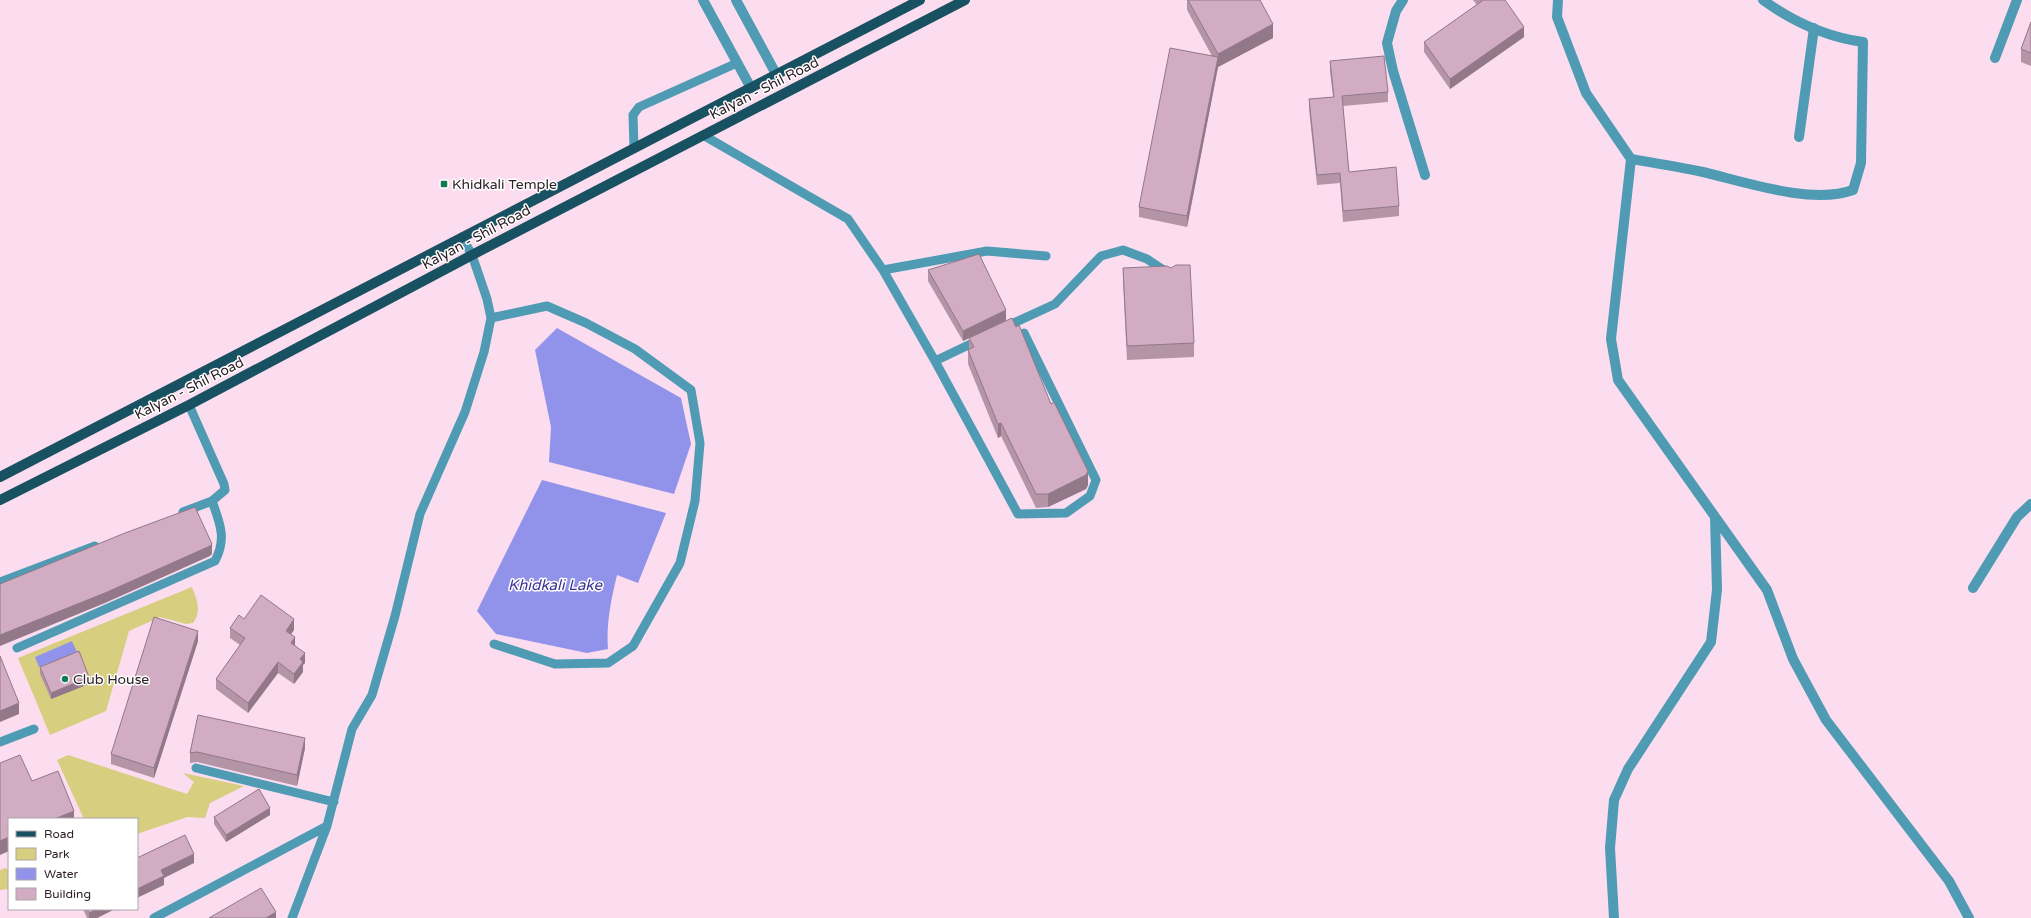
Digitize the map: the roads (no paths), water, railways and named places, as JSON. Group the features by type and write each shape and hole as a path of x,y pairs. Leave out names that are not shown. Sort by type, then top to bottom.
{"main road":[{"name":"Kalyan - Shil Road","path":"0,477 920,0"},
{"name":"Kalyan - Shil Road","path":"0,500 189,405 472,255 965,0"}],"street":[{"path":"703,0 751,88"},
{"path":"736,0 776,74"},
{"path":"1403,0 1396,11 1387,42 1393,70 1426,175"},
{"path":"1558,0 1558,18 1586,93 1631,159 1611,339 1618,380 1767,590 1793,659 1826,720 1949,881 1969,918"},
{"path":"1631,159 1701,172 1792,193 1841,195 1853,190 1861,163 1863,42 1844,39 1785,16 1764,0"},
{"path":"1995,58 2017,0"},
{"path":"1800,137 1814,28"},
{"path":"1973,588 2017,517 2031,504"},
{"path":"1614,918 1610,848 1614,800 1628,770 1711,642 1717,590 1715,517"}],"lane":[{"path":"634,148 633,115 639,107 737,63"},
{"path":"703,136 848,219 883,270 935,361 1018,514 1066,513 1090,496 1096,480 1024,333"},
{"path":"292,918 327,826 352,729 372,695 395,616 420,514 465,412 484,352 491,318 487,300 472,255 462,237"},
{"path":"935,361 1055,304 1101,256 1122,250 1147,259 1170,275"},
{"path":"883,270 987,251 1046,256"},
{"path":"491,318 547,306 586,323 635,349 691,390 700,443 696,501 680,563 633,646 608,663 555,664 494,644"},
{"path":"176,515 212,501 225,490 224,484 189,405"},
{"path":"17,648 215,561 222,542 222,527 212,501"},
{"path":"0,582 102,543"},
{"path":"0,742 34,729"},
{"path":"196,768 334,802"},
{"path":"154,918 327,826"}],"water":[{"path":"557,328 681,398 691,444 674,494 549,462 551,427 535,350"},
{"name":"Khidkali Lake","path":"542,480 666,513 638,583 617,575 610,612 608,649 587,653 496,634 477,611"},
{"path":"72,641 77,652 39,667 35,657"}],"place":[{"name":"Khidkali Temple","path":"444,184"},
{"name":"Club House","path":"65,679"}]}
